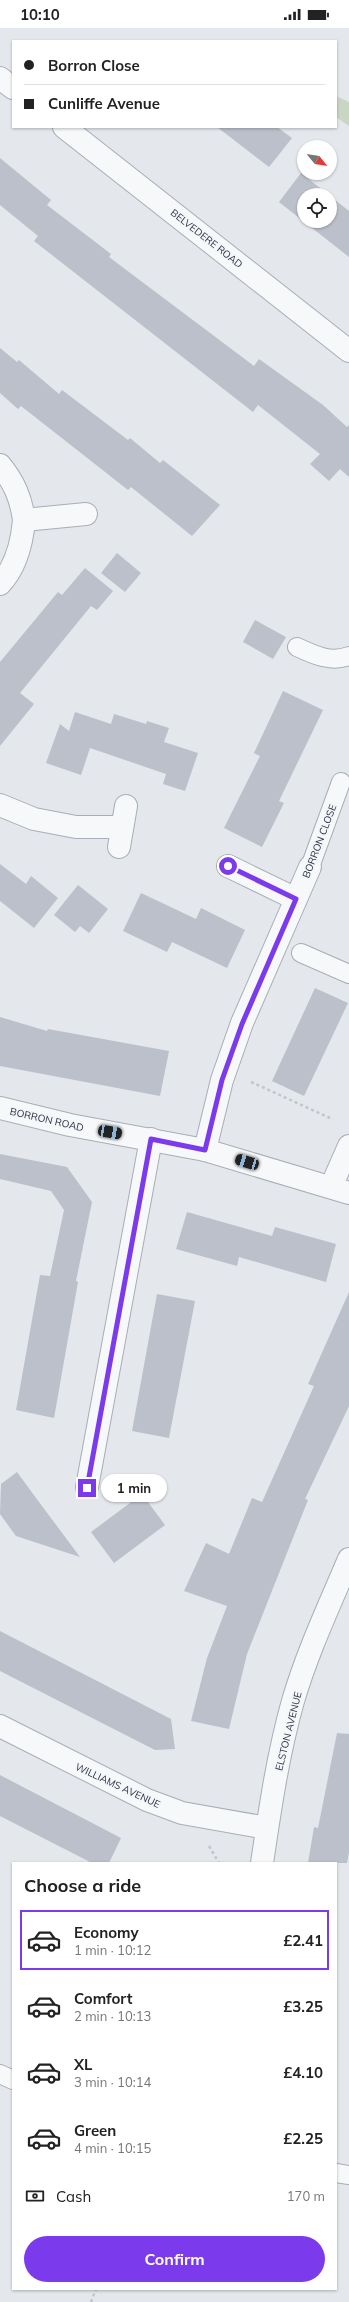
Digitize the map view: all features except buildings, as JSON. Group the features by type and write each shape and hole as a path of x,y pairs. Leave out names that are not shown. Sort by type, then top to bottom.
{"street":[{"path":"0,78 12,87"},
{"name":"BELVEDERE ROAD","path":"65,128 349,351"},
{"path":"0,465 13,482 21,503 24,520 23,537 11,571 0,584"},
{"path":"24,520 86,514"},
{"path":"0,805 34,819 120,837 126,806"},
{"path":"228,866 296,899"},
{"name":"BORRON CLOSE","path":"205,1150 222,1080 242,1024 310,867"},
{"name":"BORRON ROAD","path":"0,1108 70,1125 205,1150 340,1190"},
{"path":"87,1488 151,1139"},
{"path":"340,1190 349,1146"},
{"name":"ELSTON AVENUE","path":"262,1862 267,1828 293,1701 321,1626 349,1559"},
{"name":"WILLIAMS AVENUE","path":"0,1726 146,1800 182,1813 267,1828"}],"lane":[{"path":"297,647 316,656 339,660 349,656"},
{"name":"BORRON CLOSE","path":"310,867 341,782"},
{"path":"301,953 349,974"},
{"path":"0,2074 12,2080"},
{"path":"337,2174 349,2175"}],"path":[{"path":"243,1079 330,1118"},
{"path":"91,2302 96,2290"}],"green space":[{"path":"337,96 349,102 349,126 337,118"}],"route":[{"path":"87,1488 151,1139 205,1150 222,1080 242,1024 296,899 228,866"}]}
